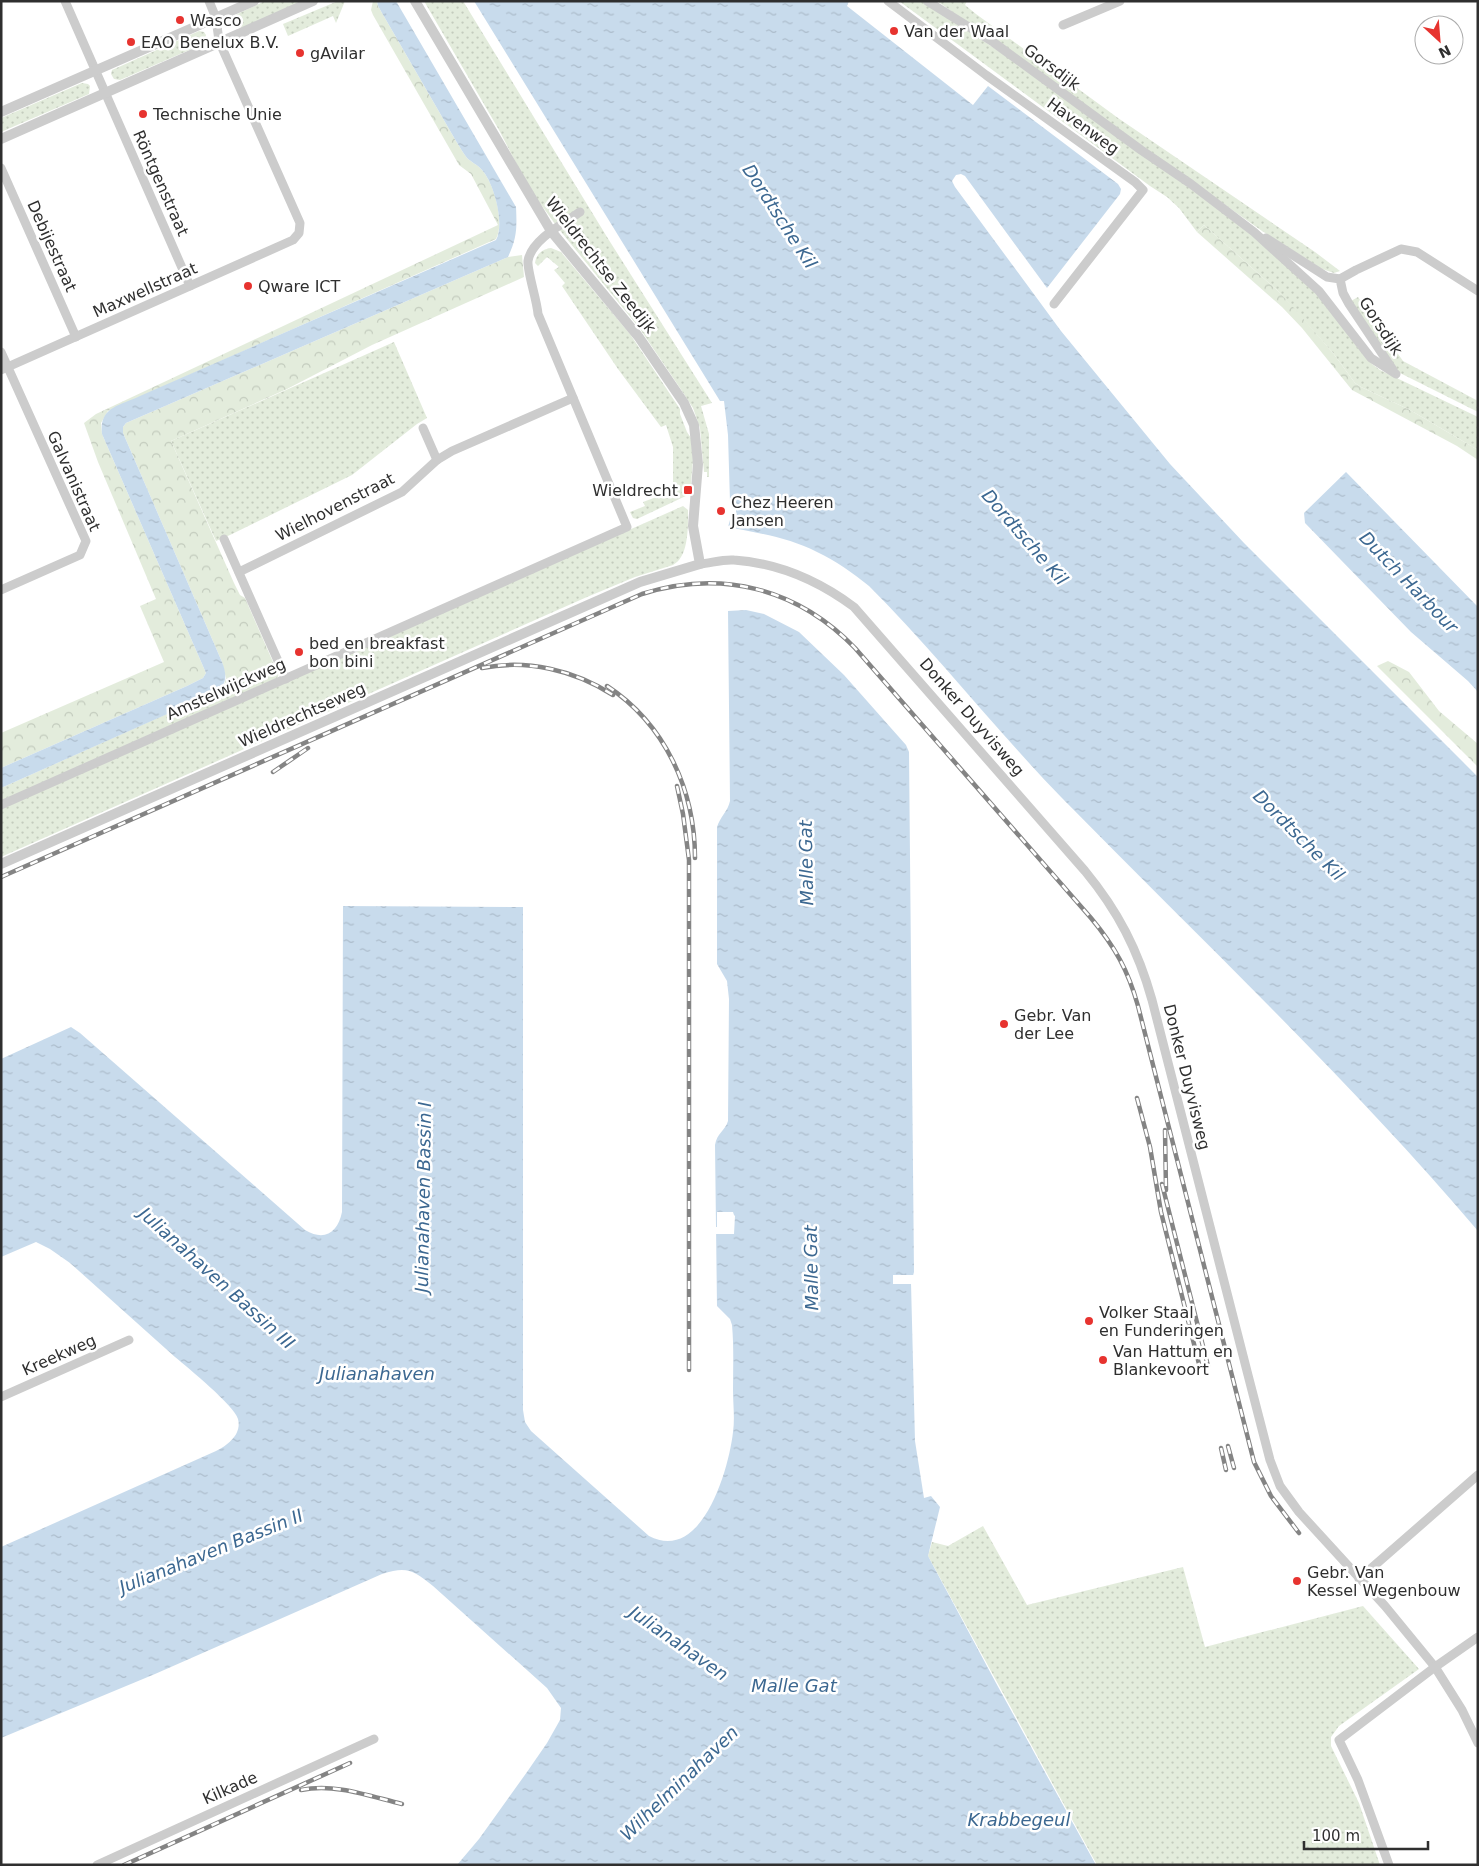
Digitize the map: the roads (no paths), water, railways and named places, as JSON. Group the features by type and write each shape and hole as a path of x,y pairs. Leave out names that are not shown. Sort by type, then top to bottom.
{"street":[{"name":"Röntgenstraat","path":"65,1 190,286"},
{"path":"209,1 216,18 219,41"},
{"path":"1,112 254,1"},
{"path":"1,138 312,1"},
{"name":"Wieldrechtse Zeedijk","path":"415,1 551,231 638,336 684,402 692,421 698,464 693,526 700,564"},
{"name":"Havenweg","path":"888,1 986,75 1135,182 1143,190 1054,304"},
{"name":"Gorsdijk","path":"927,1 993,42 1141,150 1191,184 1254,232 1319,291 1371,358 1396,374 1384,359 1349,304 1343,293 1340,279 1327,277 1254,232"},
{"path":"1063,25 1120,1"},
{"name":"Maxwellstraat","path":"4,368 293,240 298,233 300,223 219,41"},
{"name":"Debijestraat","path":"1,168 76,337"},
{"path":"573,398 538,314 528,260 532,249 551,231 580,212"},
{"path":"1340,279 1402,249 1407,249 1417,252 1478,291"},
{"name":"Galvanistraat","path":"1,352 4,368 86,541 80,556 1,590"},
{"name":"Wielhovenstraat","path":"239,572 402,492 437,460 452,451 573,398"},
{"name":"Amstelwijckweg","path":"1,805 627,527 573,398"},
{"path":"423,428 437,460"},
{"path":"224,539 286,679"},
{"name":"Donker Duyvisweg","path":"700,564 733,560 767,565 794,573 833,592 854,607 873,626 1086,871 1117,914 1140,961 1152,1000 1208,1226 1270,1460 1280,1486 1299,1512 1385,1606 1435,1667 1462,1710 1478,1744"},
{"name":"Wieldrechtseweg","path":"1,864 640,582 700,564"},
{"name":"Kreekweg","path":"1,1397 129,1340"},
{"path":"1359,1579 1478,1475"},
{"path":"1389,1865 1358,1780 1339,1740 1478,1637"},
{"name":"Kilkade","path":"97,1865 374,1739"}],"water":[{"path":"377,1 396,1 516,207 516,233 508,257 126,423 123,427 123,433 222,662 225,670 225,681 219,689 201,699 1,788 1,768 187,686 203,678 206,673 102,434 102,425 107,413 118,405 496,240 499,214 491,184 482,170 467,158 463,152 378,6"},
{"name":"Dordtsche Kil","path":"474,1 849,1 847,6 973,105 988,86 1118,184 1121,189 1120,194 1047,288 965,176 961,174 956,175 952,181 1061,331 1170,464 1244,543 1478,777 1478,1231 1429,1174 1326,1064 1061,797 869,586 838,563 807,547 774,536 728,527 730,520 736,514 736,506 730,502 728,435 724,401 720,401"},
{"name":"Dutch Harbour","path":"1346,472 1478,607 1478,692 1468,681 1411,632 1305,523 1304,513"},
{"path":"746,610 764,614 799,632 844,675 906,745 909,752 914,1272 911,1283 915,1441 924,1498 931,1496 940,1507 928,1556 1096,1865 457,1865 479,1839 547,1743 560,1720 561,1708 547,1688 433,1586 415,1573 404,1570 382,1574 155,1674 1,1738 1,1547 216,1451 233,1438 239,1424 235,1413 220,1396 70,1263 36,1242 1,1257 1,1059 71,1027 305,1230 319,1235 329,1233 334,1230 342,1212 343,906 523,907 523,1410 525,1422 531,1431 649,1536 668,1541 684,1537 698,1525 719,1489 726,1468 734,1422 732,1325 730,1319 717,1306 715,1145 717,1138 728,1121 729,999 727,981 717,964 717,827 730,801 728,611"}],"railway":[{"path":"1,877 642,594 700,583 729,584 756,589 783,598 808,611 832,627 855,648 1091,918 1120,959 1138,1006 1254,1462 1271,1496 1299,1533"},
{"path":"482,668 516,665 550,669 582,679 613,695"},
{"path":"607,686 645,719 673,761 689,808 694,833 695,858"},
{"path":"273,772 308,748"},
{"path":"677,786 689,860 689,1370"},
{"path":"1137,1098 1150,1147 1161,1212 1200,1368"},
{"path":"1165,1130 1166,1190"},
{"path":"1162,1184 1208,1366"},
{"path":"1228,1446 1234,1468"},
{"path":"1221,1448 1226,1470"},
{"path":"124,1865 350,1763"},
{"path":"301,1790 314,1788 339,1789 402,1804"}],"place":[{"name":"Wasco","path":"180,20"},
{"name":"Van der Waal","path":"894,31"},
{"name":"EAO Benelux B.V.","path":"131,42"},
{"name":"gAvilar","path":"300,53"},
{"name":"Technische Unie","path":"143,114"},
{"name":"Qware ICT","path":"248,286"},
{"name":"Wieldrecht","path":"688,490"},
{"name":"Chez Heeren Jansen","path":"721,511"},
{"name":"bed en breakfast bon bini","path":"299,652"},
{"name":"Gebr. Van der Lee","path":"1004,1024"},
{"name":"Volker Staal en Funderingen","path":"1089,1321"},
{"name":"Van Hattum en Blankevoort","path":"1103,1360"},
{"name":"Gebr. Van Kessel Wegenbouw","path":"1297,1581"}],"water label":[{"name":"Malle Gat","path":"806,863"},
{"name":"Julianahaven Bassin I","path":"423,1197"},
{"name":"Malle Gat","path":"811,1268"},
{"name":"Julianahaven Bassin III","path":"217,1278"},
{"name":"Julianahaven","path":"377,1373"},
{"name":"Julianahaven Bassin II","path":"211,1551"},
{"name":"Julianahaven","path":"679,1643"},
{"name":"Malle Gat","path":"794,1685"},
{"name":"Wilhelminahaven","path":"679,1783"},
{"name":"Krabbegeul","path":"1019,1819"}]}
